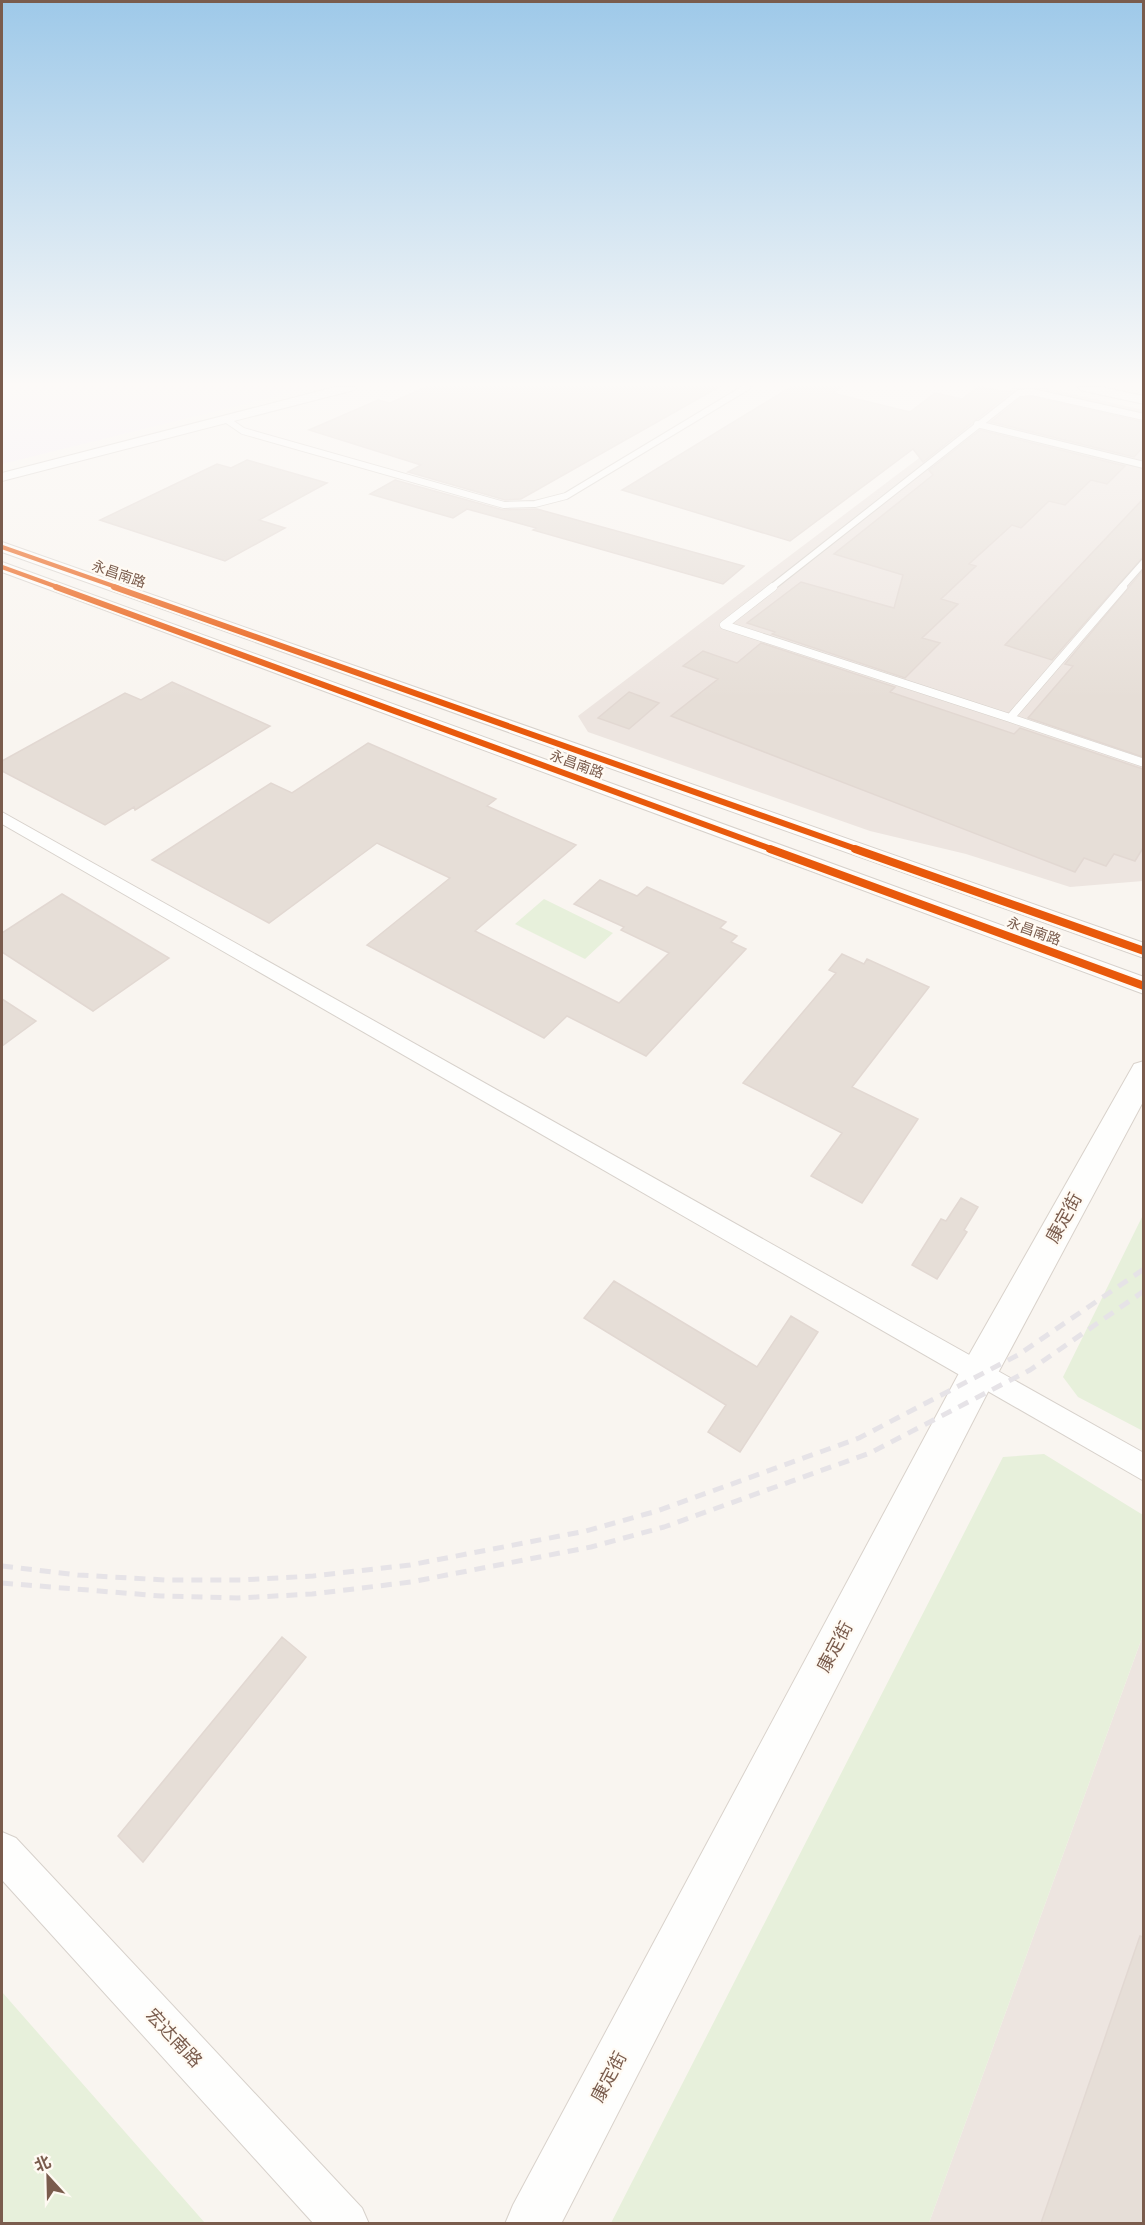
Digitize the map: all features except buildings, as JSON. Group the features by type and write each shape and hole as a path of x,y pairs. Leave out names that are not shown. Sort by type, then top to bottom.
{"main road":[{"name":"康定街","path":"532,2223 978,1374 1143,1072"}],"street":[{"name":"永昌南路","path":"2,547 1143,951"},
{"name":"永昌南路","path":"2,567 1143,986"},
{"path":"2,817 1143,1468"},
{"name":"宏达南路","path":"2,1852 346,2223"}],"lane":[{"path":"455,491 504,505 524,506 552,502 575,491"},
{"path":"893,491 724,625 1143,763"},
{"path":"1010,718 1143,562"}],"shaded area":[{"path":"876,491 1143,491 1143,881 1070,887 966,854 870,831 588,732 578,716"},
{"path":"1143,1635 1143,2223 929,2223"}],"green space":[{"path":"544,899 613,933 585,959 515,924"},
{"path":"1143,1215 1143,1431 1078,1397 1063,1377"},
{"path":"1044,1454 1143,1515 1143,1635 929,2223 611,2223 1003,1457"},
{"path":"2,1992 205,2223 2,2223"}],"railway":[{"path":"2,1566 78,1575 165,1580 241,1580 313,1576 410,1565 586,1531 657,1511 859,1438 1018,1355 1144,1269"},
{"path":"2,1583 161,1596 238,1598 312,1594 411,1582 591,1547 664,1527 870,1453 1030,1370 1144,1291"}],"cycle path":[{"path":"2,547 1144,951"},
{"path":"2,567 1144,986"}]}
